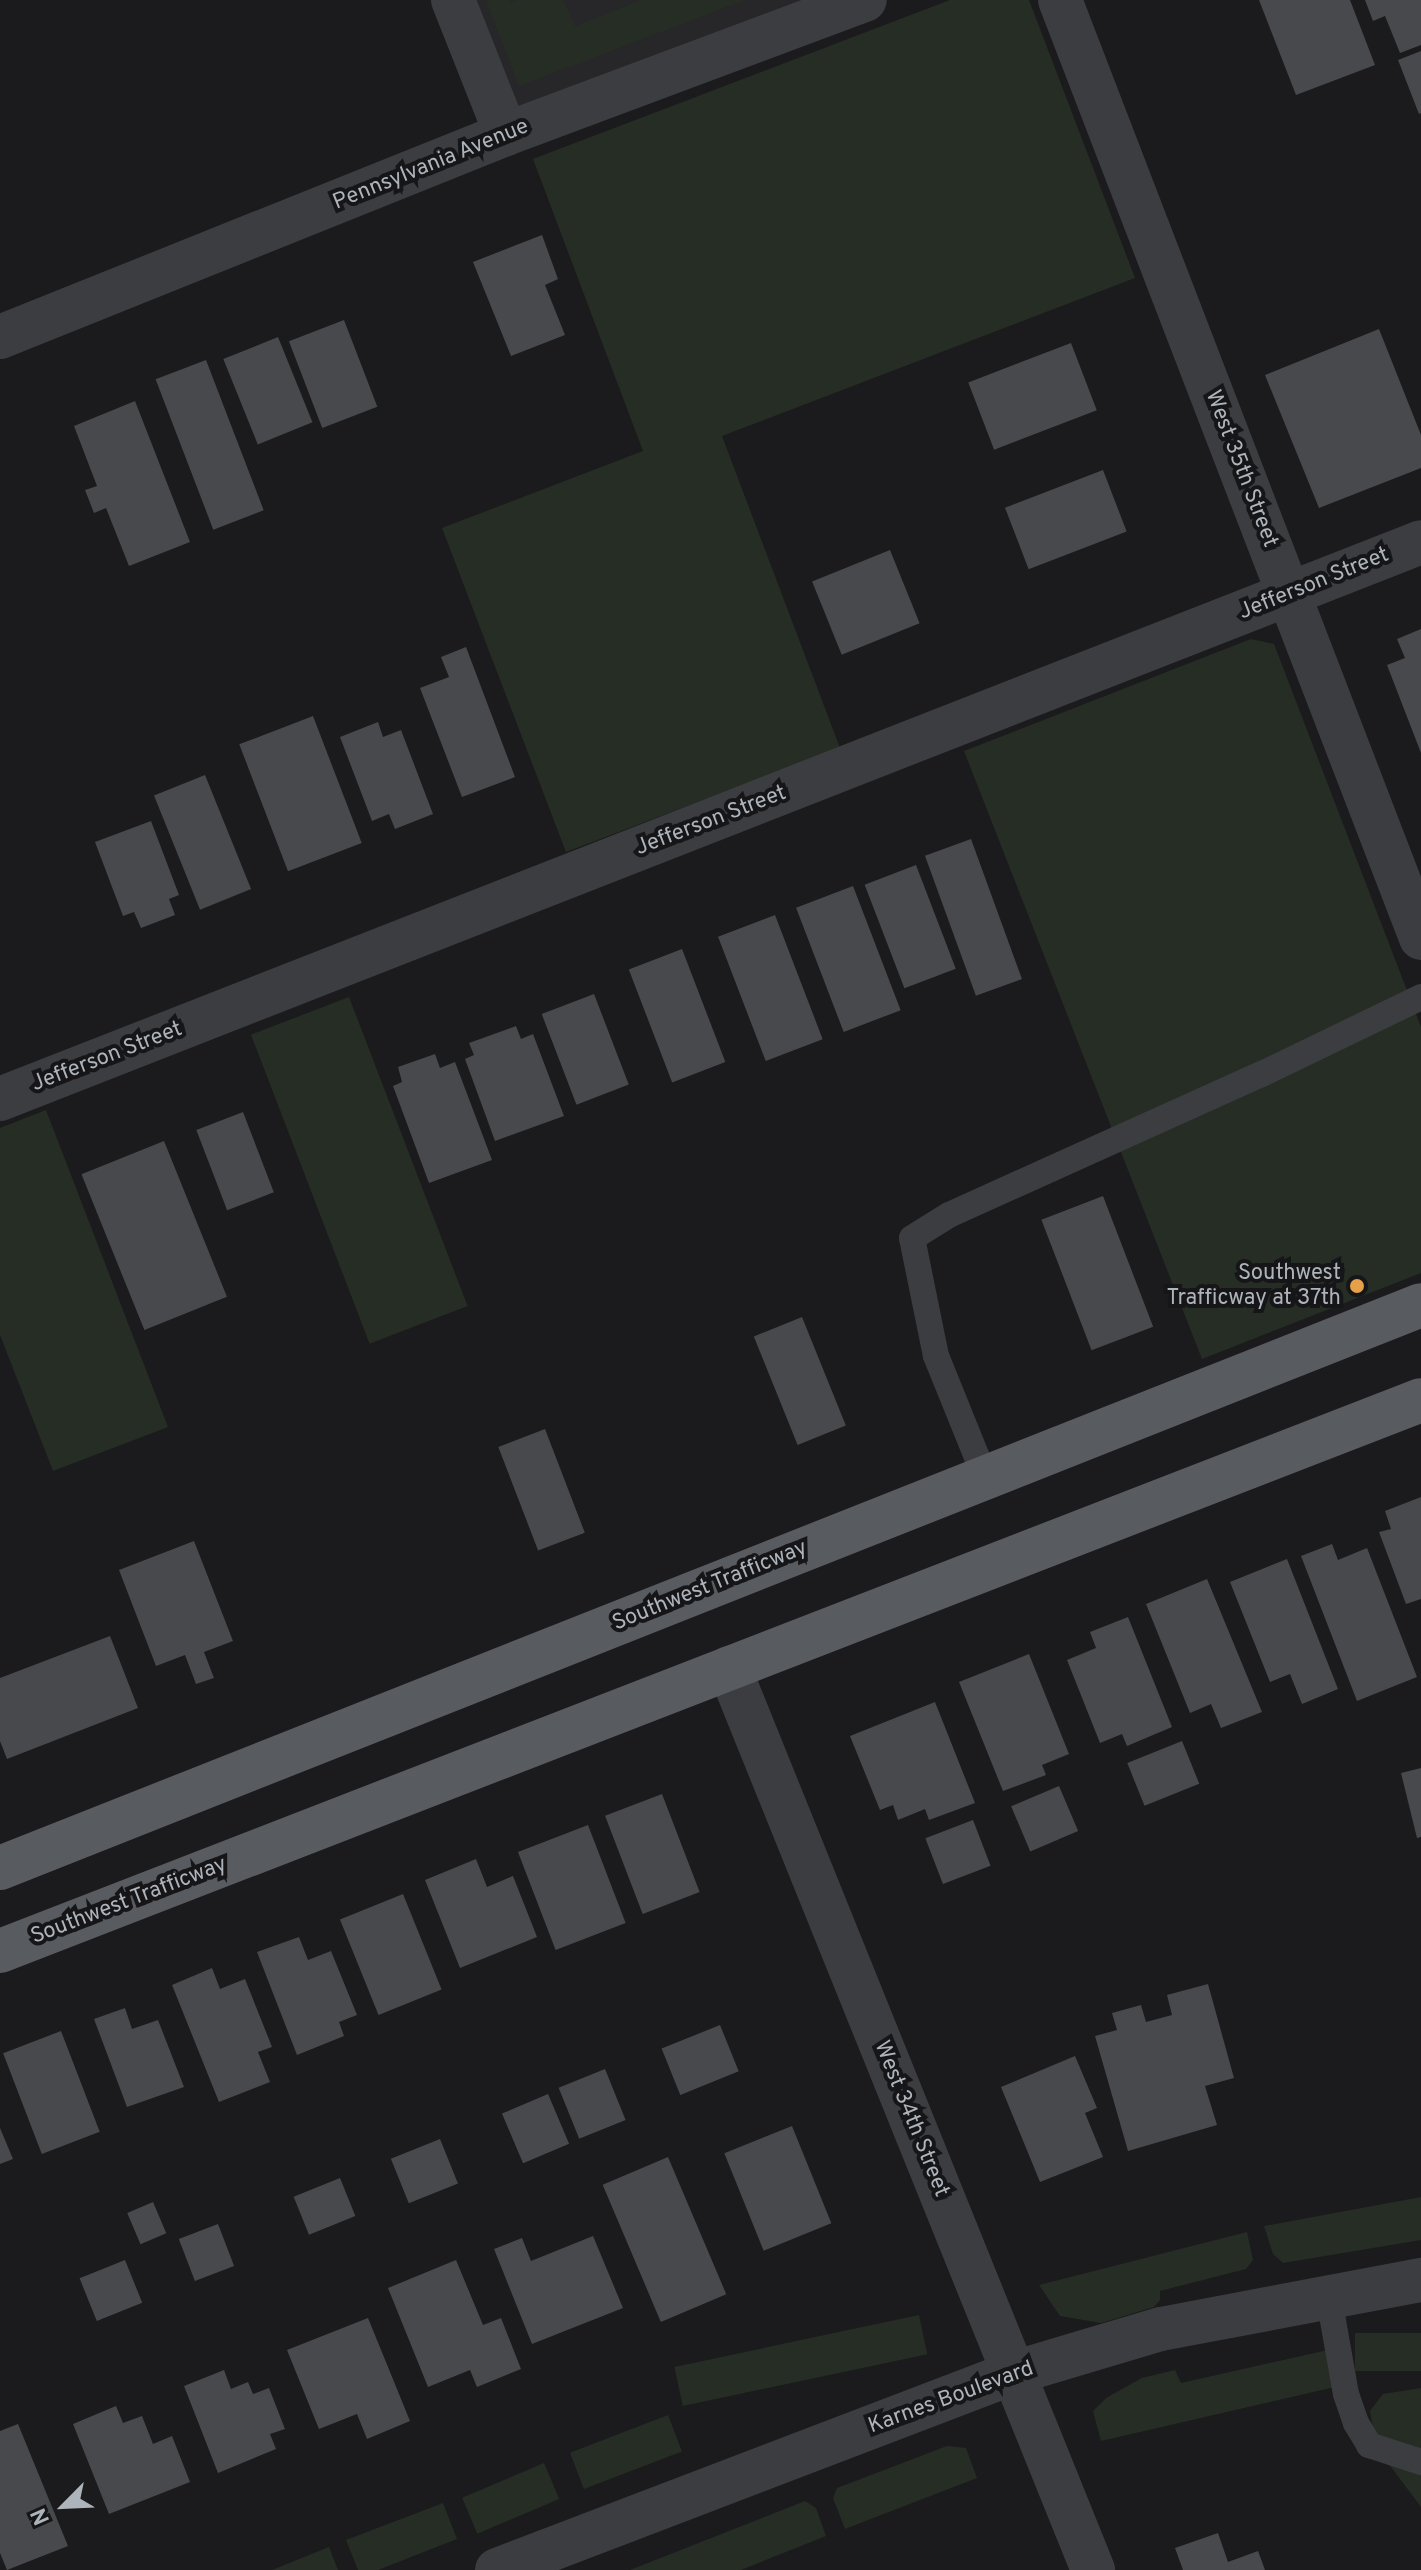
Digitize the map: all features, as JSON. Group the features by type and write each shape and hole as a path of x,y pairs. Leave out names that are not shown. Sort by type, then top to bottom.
{"main road":[{"name":"Southwest Trafficway","path":"0,1868 1421,1305"},
{"name":"Southwest Trafficway","path":"0,1951 1421,1400"}],"street":[{"path":"453,0 506,134"},
{"name":"Pennsylvania Avenue","path":"0,337 506,134 865,0"},
{"name":"West 35th Street","path":"1060,0 1421,938"},
{"name":"Jefferson Street","path":"0,1099 1421,542"},
{"name":"West 34th Street","path":"729,1668 1093,2570"},
{"name":"Karnes Boulevard","path":"497,2570 1013,2373 1161,2329 1421,2280"}],"lane":[{"path":"985,1477 936,1356 912,1238 949,1215 1262,1074 1421,997"},
{"path":"1329,2298 1346,2394 1356,2423 1369,2445 1421,2462"}],"shaded area":[{"path":"472,0 814,0 518,111"},
{"path":"486,0 509,0 511,3 519,0 563,0 575,26 641,0 745,0 519,86"},
{"path":"950,0 1029,0 1135,278 722,436 840,748 566,852 442,528 643,451 533,159"},
{"path":"1251,639 1274,644 1421,1027 1421,1273 1202,1359 964,751"},
{"path":"349,997 468,1306 370,1344 251,1035"},
{"path":"46,1110 168,1427 53,1471 0,1335 0,1128"},
{"path":"1421,2197 1421,2240 1283,2263 1273,2254 1264,2226"},
{"path":"1247,2232 1253,2260 1246,2269 1160,2291 1160,2300 1154,2307 1101,2323 1060,2316 1039,2285"},
{"path":"919,2315 927,2354 683,2406 674,2367"},
{"path":"1355,2333 1421,2333 1421,2371 1355,2371"},
{"path":"1328,2350 1335,2387 1101,2441 1093,2411 1106,2398 1142,2378 1175,2370 1181,2383"},
{"path":"1421,2388 1421,2507 1376,2447 1370,2411 1383,2394"},
{"path":"668,2415 682,2451 584,2489 570,2453"},
{"path":"947,2446 966,2448 977,2478 845,2529 833,2498 837,2488"},
{"path":"544,2463 559,2499 477,2534 462,2498"},
{"path":"805,2501 816,2508 826,2536 741,2570 630,2570"},
{"path":"443,2503 457,2539 378,2570 358,2570 346,2540"},
{"path":"329,2547 338,2570 272,2570"}],"building":[{"path":"1259,0 1350,0 1375,65 1296,95"},
{"path":"1365,0 1421,0 1421,45 1400,53 1385,16 1373,21"},
{"path":"1421,51 1421,113 1419,114 1398,60"},
{"path":"542,235 558,279 545,285 565,335 511,356 473,262"},
{"path":"344,320 377,407 322,428 289,341"},
{"path":"1379,329 1421,435 1421,468 1319,508 1265,375"},
{"path":"278,337 312,422 258,444 223,359"},
{"path":"1071,343 1097,410 994,450 968,382"},
{"path":"206,360 264,510 213,530 156,379"},
{"path":"135,401 190,542 129,566 106,508 94,513 85,490 97,486 74,426"},
{"path":"1103,470 1127,532 1029,569 1005,508"},
{"path":"890,550 920,623 842,655 812,581"},
{"path":"1421,629 1421,753 1387,665 1405,658 1397,639"},
{"path":"466,647 515,777 462,797 420,688 449,677 441,657"},
{"path":"313,716 362,843 288,871 239,744"},
{"path":"378,722 383,737 401,730 433,814 395,829 389,814 372,821 340,737"},
{"path":"205,775 251,889 200,910 154,796"},
{"path":"151,821 179,895 169,899 175,915 141,928 134,912 123,916 95,842"},
{"path":"971,839 1022,979 976,996 925,856"},
{"path":"916,865 956,969 904,988 865,885"},
{"path":"853,886 901,1010 844,1032 796,908"},
{"path":"775,915 823,1039 766,1061 718,937"},
{"path":"682,949 725,1062 672,1082 629,969"},
{"path":"594,994 629,1085 576,1105 542,1014"},
{"path":"516,1026 521,1039 533,1034 564,1116 495,1141 465,1059 474,1055 469,1043"},
{"path":"435,1054 440,1068 455,1062 492,1160 429,1183 393,1086 402,1082 398,1067"},
{"path":"243,1112 274,1192 227,1210 196,1130"},
{"path":"164,1141 227,1297 144,1330 81,1174"},
{"path":"1103,1196 1153,1327 1092,1350 1041,1220"},
{"path":"802,1317 846,1425 798,1445 754,1336"},
{"path":"545,1429 585,1533 538,1551 498,1447"},
{"path":"1421,1497 1421,1599 1406,1604 1379,1532 1391,1529 1385,1511"},
{"path":"194,1541 233,1641 204,1652 214,1678 196,1684 185,1655 156,1666 119,1570"},
{"path":"1332,1544 1338,1560 1367,1548 1417,1677 1357,1701 1301,1556"},
{"path":"1287,1559 1338,1689 1302,1704 1290,1674 1270,1682 1230,1582"},
{"path":"1207,1579 1262,1712 1221,1728 1211,1704 1190,1713 1146,1604"},
{"path":"1128,1617 1172,1727 1127,1746 1122,1734 1100,1743 1067,1660 1096,1648 1090,1632"},
{"path":"110,1636 138,1708 7,1759 0,1741 0,1678"},
{"path":"1029,1654 1069,1754 1042,1765 1046,1775 1003,1791 959,1682"},
{"path":"935,1702 975,1803 929,1820 925,1809 898,1820 893,1805 880,1810 850,1736"},
{"path":"1182,1741 1199,1784 1145,1806 1127,1763"},
{"path":"1421,1768 1421,1837 1417,1838 1401,1773"},
{"path":"1059,1786 1078,1831 1030,1851 1011,1806"},
{"path":"662,1794 700,1892 643,1914 605,1816"},
{"path":"973,1820 991,1866 943,1884 925,1838"},
{"path":"588,1825 626,1923 556,1950 518,1852"},
{"path":"476,1859 487,1887 513,1876 537,1937 460,1968 425,1880"},
{"path":"403,1894 442,1989 379,2015 340,1919"},
{"path":"299,1937 308,1960 331,1951 357,2015 339,2022 344,2036 297,2055 257,1952"},
{"path":"212,1968 220,1989 245,1979 272,2047 258,2052 270,2082 219,2102 172,1985"},
{"path":"1208,1984 1234,2078 1205,2086 1217,2125 1128,2151 1095,2036 1117,2030 1112,2013 1141,2005 1146,2022 1172,2015 1167,1995"},
{"path":"125,2008 132,2029 158,2020 184,2087 127,2107 94,2019"},
{"path":"720,2025 739,2071 680,2095 662,2049"},
{"path":"61,2031 100,2132 42,2154 3,2053"},
{"path":"1075,2056 1097,2108 1085,2113 1103,2157 1040,2182 1001,2087"},
{"path":"605,2069 626,2120 579,2139 559,2088"},
{"path":"548,2094 569,2144 523,2163 502,2114"},
{"path":"792,2126 831,2223 764,2251 724,2153"},
{"path":"0,2128 13,2159 0,2164"},
{"path":"440,2139 458,2184 409,2203 391,2159"},
{"path":"668,2157 726,2294 661,2322 603,2185"},
{"path":"340,2178 355,2216 309,2235 294,2197"},
{"path":"153,2202 166,2233 141,2244 127,2213"},
{"path":"218,2224 234,2266 195,2281 179,2239"},
{"path":"593,2236 623,2308 532,2344 494,2249 522,2238 531,2261"},
{"path":"125,2260 142,2303 97,2321 80,2278"},
{"path":"456,2260 483,2325 501,2318 521,2369 477,2387 470,2370 428,2387 388,2288"},
{"path":"368,2318 410,2421 367,2439 357,2414 319,2429 287,2350"},
{"path":"224,2370 231,2389 248,2382 253,2394 269,2388 285,2429 270,2434 276,2449 218,2473 184,2386"},
{"path":"116,2406 123,2423 142,2416 153,2444 172,2436 190,2482 109,2514 73,2424"},
{"path":"18,2424 68,2546 7,2570 0,2553 0,2431"},
{"path":"1218,2533 1228,2562 1258,2551 1265,2570 1183,2570 1175,2548"}],"place":[{"name":"Southwest Trafficway at 37th","path":"1357,1286"}]}
